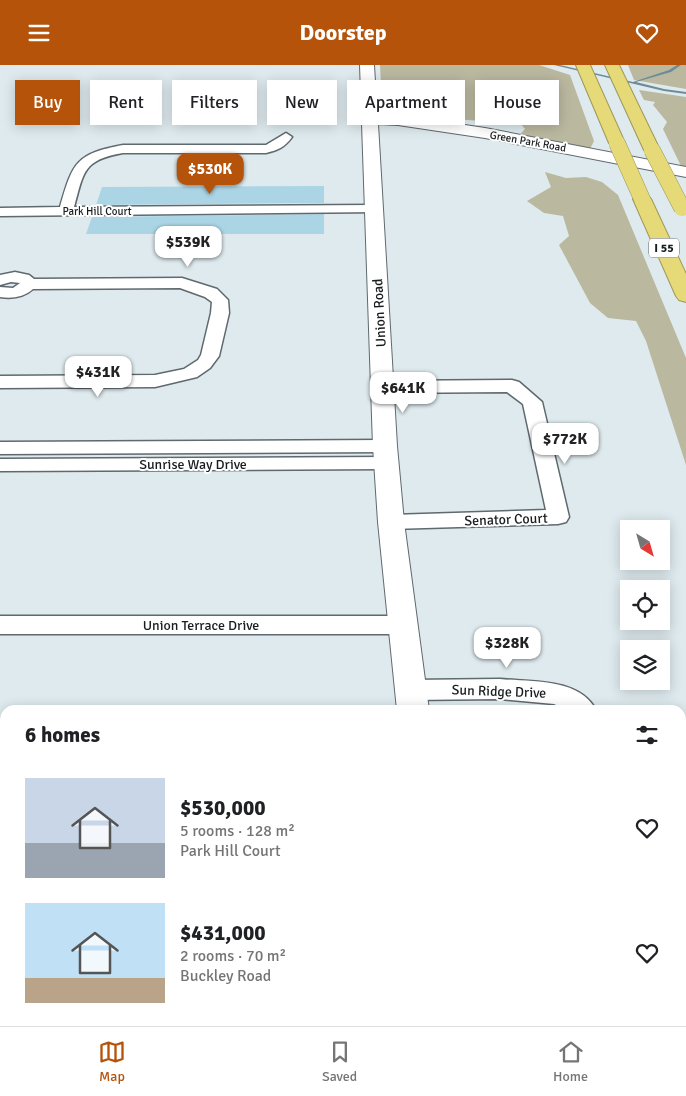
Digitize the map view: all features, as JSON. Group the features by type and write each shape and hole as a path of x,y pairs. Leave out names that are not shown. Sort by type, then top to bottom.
{"highway":[{"name":"I 55","path":"583,65 686,296"},
{"path":"612,65 628,103 684,212"}],"main road":[{"name":"Union Road","path":"367,65 368,80"},
{"name":"Union Road","path":"370,125 386,454 391,522 412,700"},
{"name":"Green Park Road","path":"431,125 485,133 686,172"}],"street":[{"path":"66,211 80,165 106,151 129,149 266,149 276,147 286,137"},
{"name":"Park Hill Court","path":"0,212 374,209"},
{"path":"0,280 20,277 28,280 28,284"},
{"path":"0,292 16,292 25,288 28,284 182,283 211,293 220,300 220,313 210,356 204,364 190,373 155,381 0,382"},
{"name":"Senator Court","path":"382,387 512,386 532,402 558,517 391,522"},
{"name":"Sunrise Way Drive","path":"0,448 386,454"},
{"name":"Sunrise Way Drive","path":"0,465 386,454"},
{"name":"Union Terrace Drive","path":"0,625 403,625"},
{"name":"Sun Ridge Drive","path":"412,700 500,689 556,694 574,701 578,705"}],"shaded area":[{"path":"380,65 539,65 570,75 594,141 590,149 520,134 525,129 522,125 559,125 559,80 475,80 475,120 465,120 465,80 381,80"},
{"path":"628,65 686,65 686,89 634,80"},
{"path":"639,90 686,97 686,167 681,166 663,129 667,122 653,105 655,102 644,100"},
{"path":"545,172 566,178 586,177 602,182 618,195 686,358 686,465 646,341 636,321 608,318 590,303 559,245 569,236 563,216 544,213 527,201 551,187"}],"building":[{"path":"324,186 324,203 96,205 102,187"},
{"path":"324,214 324,234 86,234 92,217"}],"waterway":[{"path":"556,65 664,90 686,93"},
{"path":"634,82 670,71 679,65"}]}
